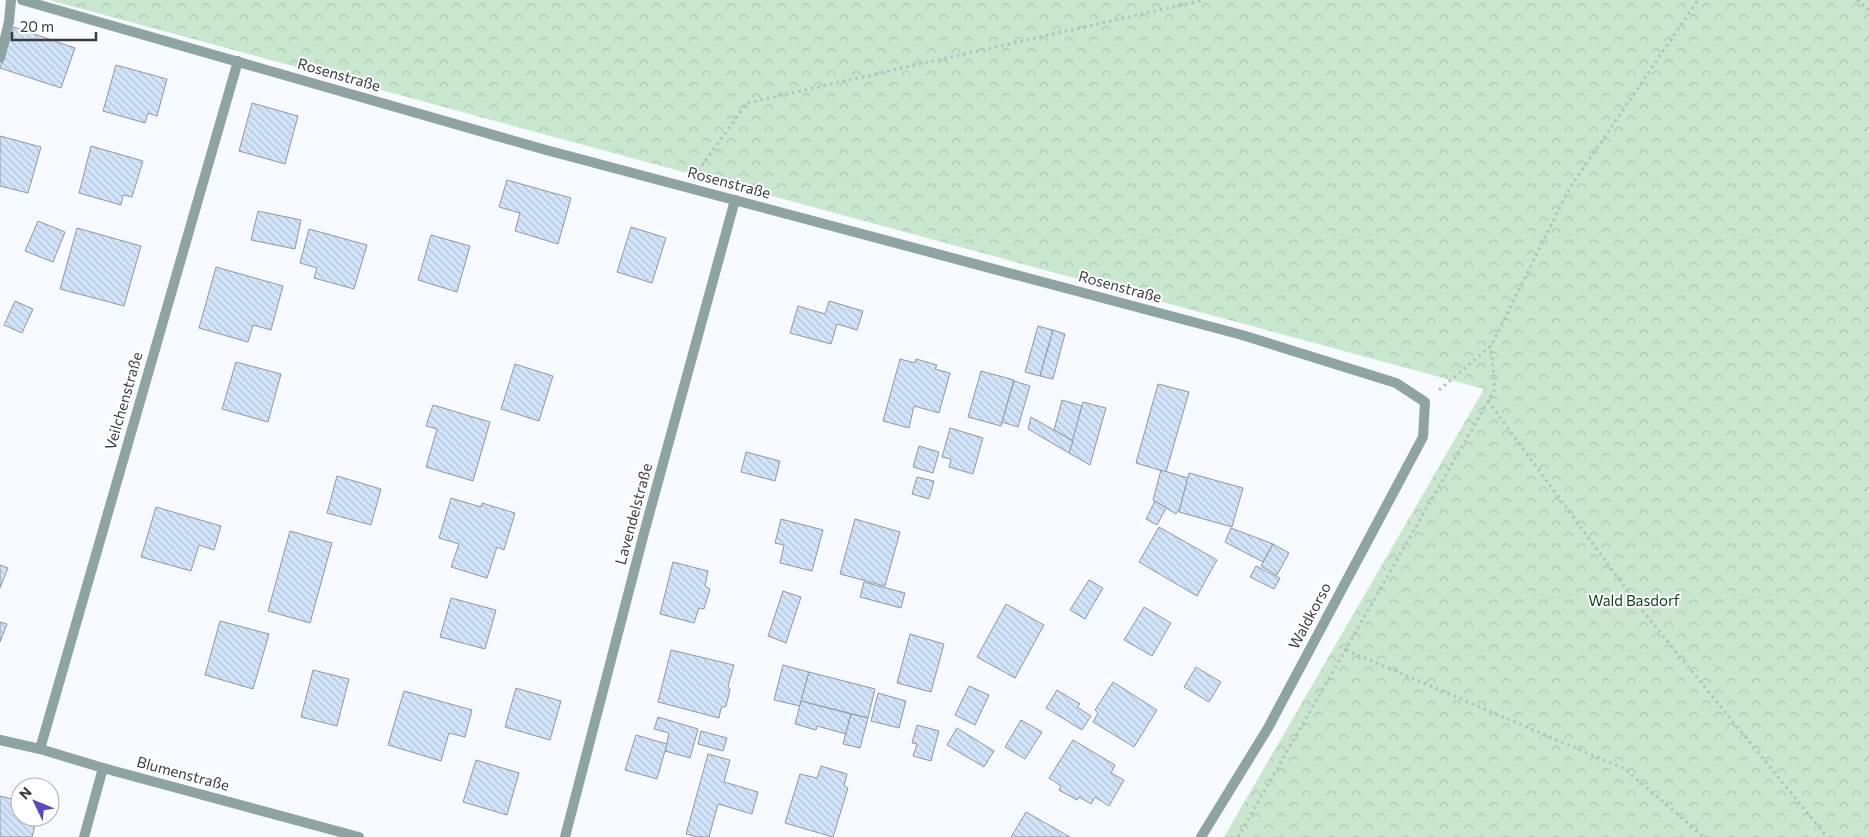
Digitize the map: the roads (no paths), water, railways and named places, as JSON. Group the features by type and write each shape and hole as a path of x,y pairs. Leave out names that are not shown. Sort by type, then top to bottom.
{"street":[{"path":"0,58 10,22 11,0"},
{"name":"Rosenstraße","path":"22,0 546,150 1242,335 1396,383 1425,402"},
{"name":"Veilchenstraße","path":"40,748 238,61"},
{"name":"Lavendelstraße","path":"565,837 735,200"},
{"name":"Waldkorso","path":"1201,837 1268,728 1423,437 1425,402"},
{"name":"Blumenstraße","path":"0,740 40,748 103,768 359,837"},
{"path":"84,837 103,768"}],"park label":[{"name":"Wald Basdorf","path":"1634,601"}]}
